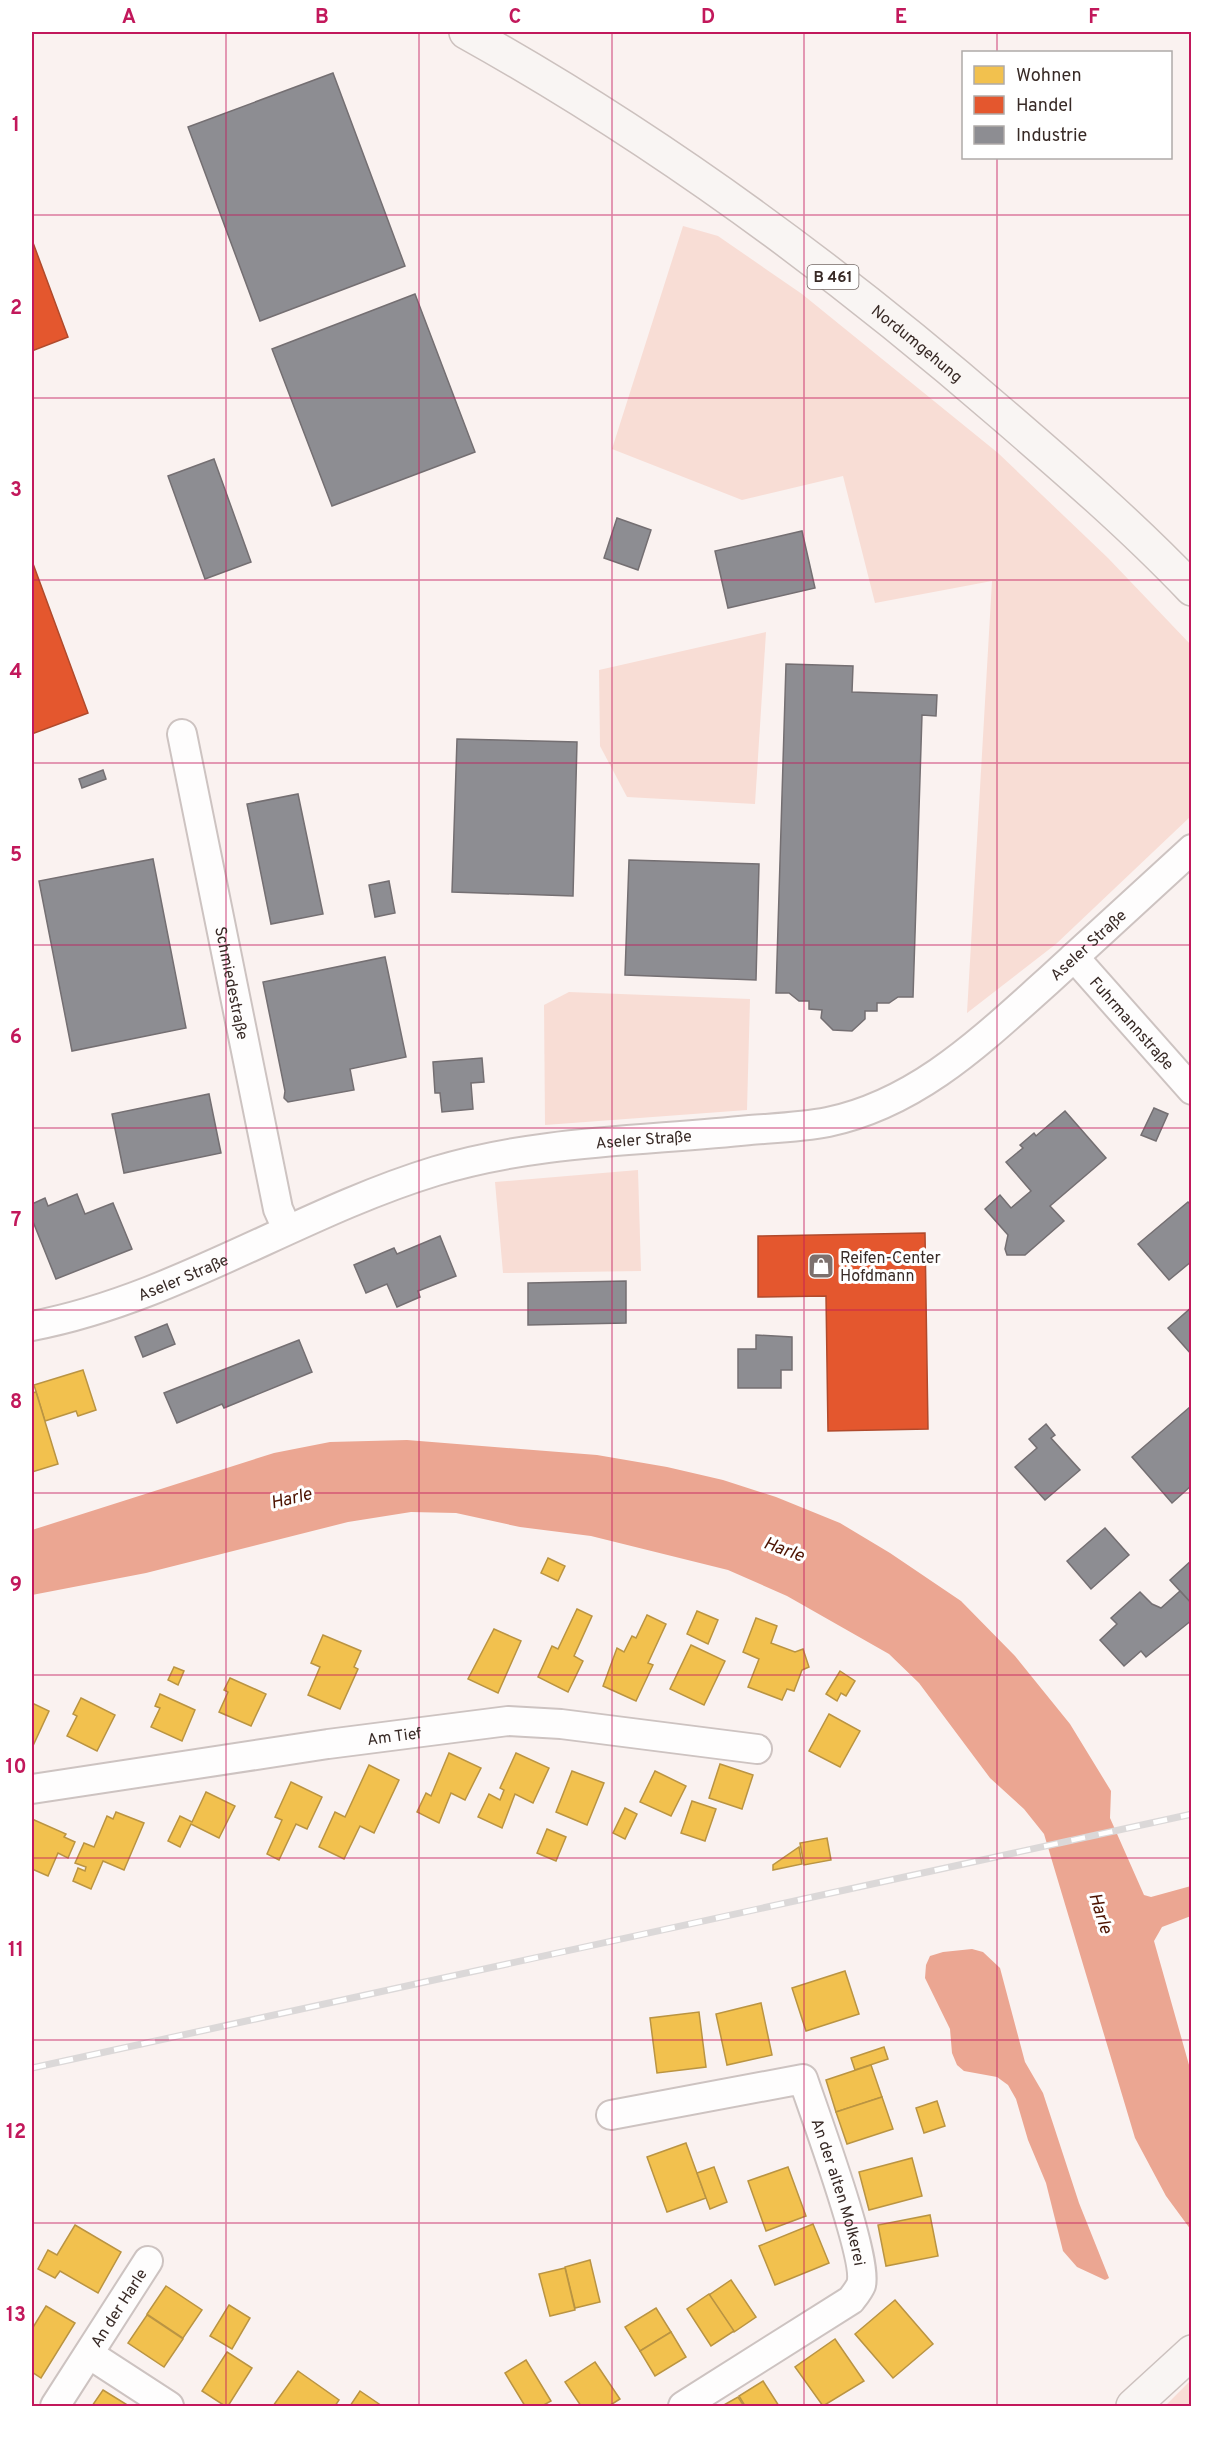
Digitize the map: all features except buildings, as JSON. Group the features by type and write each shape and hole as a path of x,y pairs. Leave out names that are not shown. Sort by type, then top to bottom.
{"main road":[{"name":"Nordumgehung","path":"466,32 525,64 652,145 791,244 907,333 1053,458 1191,589"},
{"path":"1133,2406 1191,2352"}],"street":[{"name":"Schmiedestraße","path":"182,734 278,1209 287,1230"},
{"name":"Aseler Straße","path":"32,1326 67,1320 132,1298 287,1230 432,1172 523,1149 663,1139 826,1123 863,1113 900,1097 951,1065 1074,957 1191,849"},
{"name":"Fuhrmannstraße","path":"1074,957 1191,1090"},
{"name":"Am Tief","path":"32,1789 339,1742 508,1721 561,1724 757,1749"},
{"name":"An der alten Molkerei","path":"611,2115 803,2079 852,2229 861,2265 861,2285 850,2300 683,2406"},
{"name":"An der Harle","path":"56,2406 148,2261"},
{"name":"An der Harle","path":"89,2355 169,2406"}],"shaded area":[{"path":"683,226 718,236 802,294 998,453 1108,558 1191,645 1191,816 1056,944 967,1013 992,581 875,603 843,476 742,500 612,449"},
{"path":"766,632 755,804 627,797 600,746 599,670"},
{"path":"569,992 750,999 747,1110 545,1125 544,1005"},
{"path":"638,1170 641,1271 503,1273 495,1182"},
{"path":"1191,2380 1191,2406 1165,2406"}],"water":[{"name":"Harle","path":"407,1440 597,1455 667,1467 723,1480 776,1497 840,1523 890,1553 961,1601 1015,1656 1070,1724 1111,1791 1110,1818 1144,1895 1151,1897 1191,1886 1191,1916 1162,1927 1154,1941 1191,2072 1191,2230 1166,2196 1135,2138 1044,1834 1024,1809 990,1778 919,1683 889,1654 787,1596 728,1570 591,1536 520,1527 456,1513 411,1512 348,1522 146,1573 32,1595 32,1530 274,1453 330,1442"},
{"path":"972,1949 983,1952 1000,1968 1025,2062 1043,2093 1079,2203 1109,2278 1105,2280 1077,2267 1063,2251 1046,2183 1028,2140 1016,2099 1008,2085 997,2077 964,2071 957,2065 952,2053 950,2029 925,1978 926,1965 930,1956 943,1952"}],"railway":[{"path":"32,2068 1192,1814"}],"place":[{"name":"Reifen-Center Hofdmann","path":"821,1266"}]}
